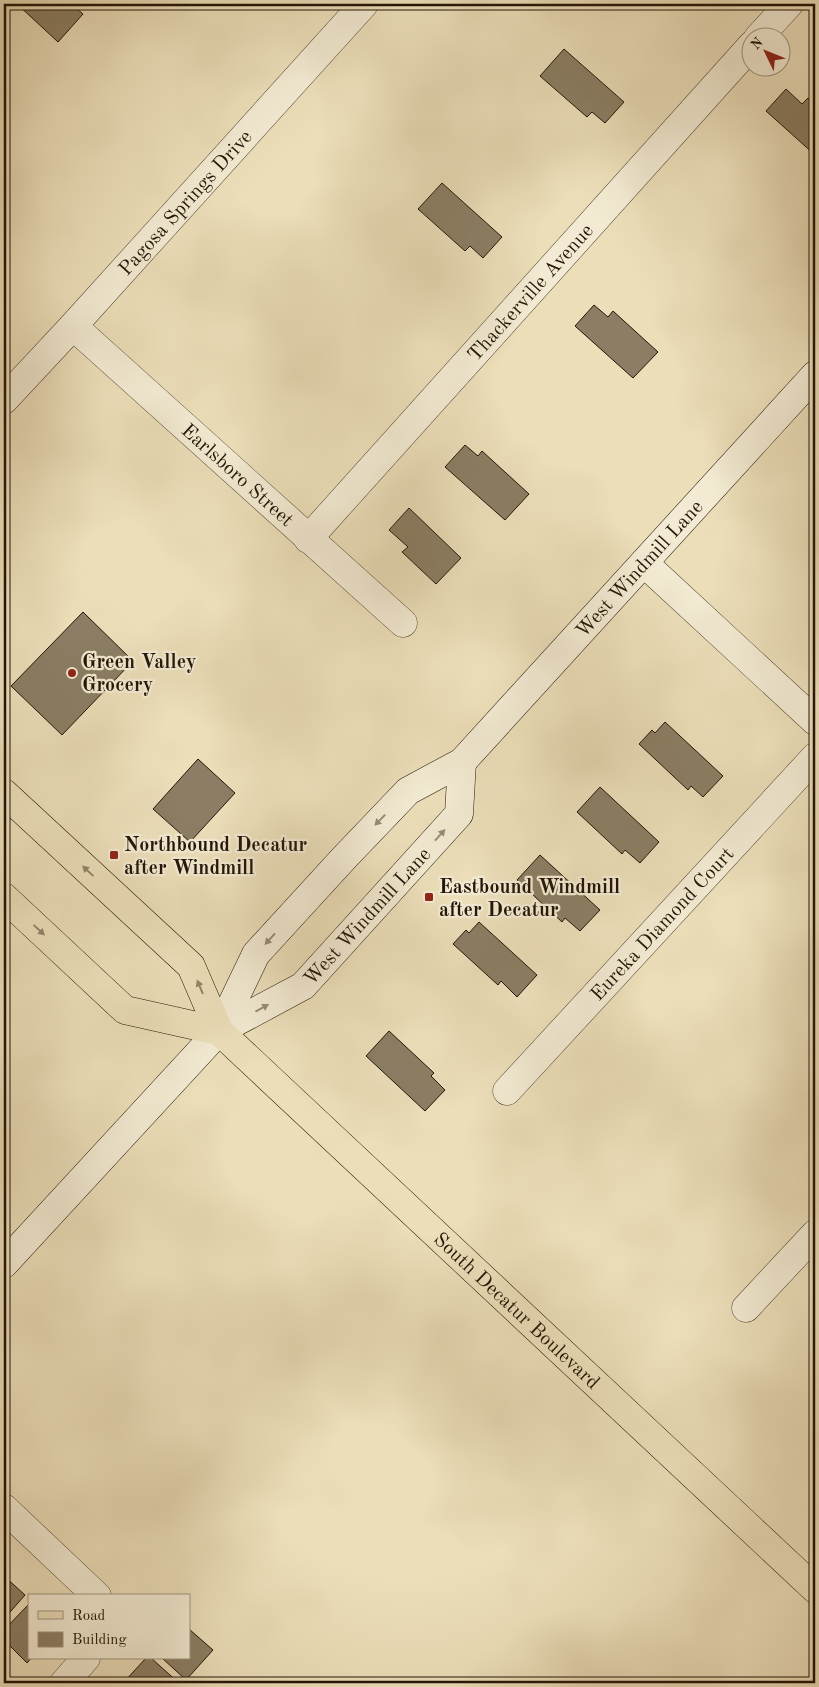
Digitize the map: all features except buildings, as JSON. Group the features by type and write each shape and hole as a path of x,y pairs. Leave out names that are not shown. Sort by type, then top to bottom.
{"main road":[{"name":"South Decatur Boulevard","path":"4,793 191,966 219,1031 812,1578"},
{"path":"4,897 125,1010 219,1031"}],"street":[{"name":"Pagosa Springs Drive","path":"4,400 364,4"},
{"path":"767,28 789,4"},
{"name":"Thackerville Avenue","path":"308,539 742,56"},
{"name":"Earlsboro Street","path":"73,326 403,623"},
{"name":"West Windmill Lane","path":"4,1264 219,1031 256,954 263,946 408,791 462,762 815,376"},
{"path":"644,563 815,721"},
{"name":"Eureka Diamond Court","path":"507,1091 815,757"},
{"name":"West Windmill Lane","path":"219,1031 303,986 459,814 462,762"},
{"path":"746,1308 815,1234"},
{"path":"4,1508 95,1594"},
{"path":"64,1683 84,1660"}],"place":[{"name":"Green Valley Grocery","path":"72,673"},
{"name":"Northbound Decatur after Windmill","path":"114,855"},
{"name":"Eastbound Windmill after Decatur","path":"429,897"}]}
